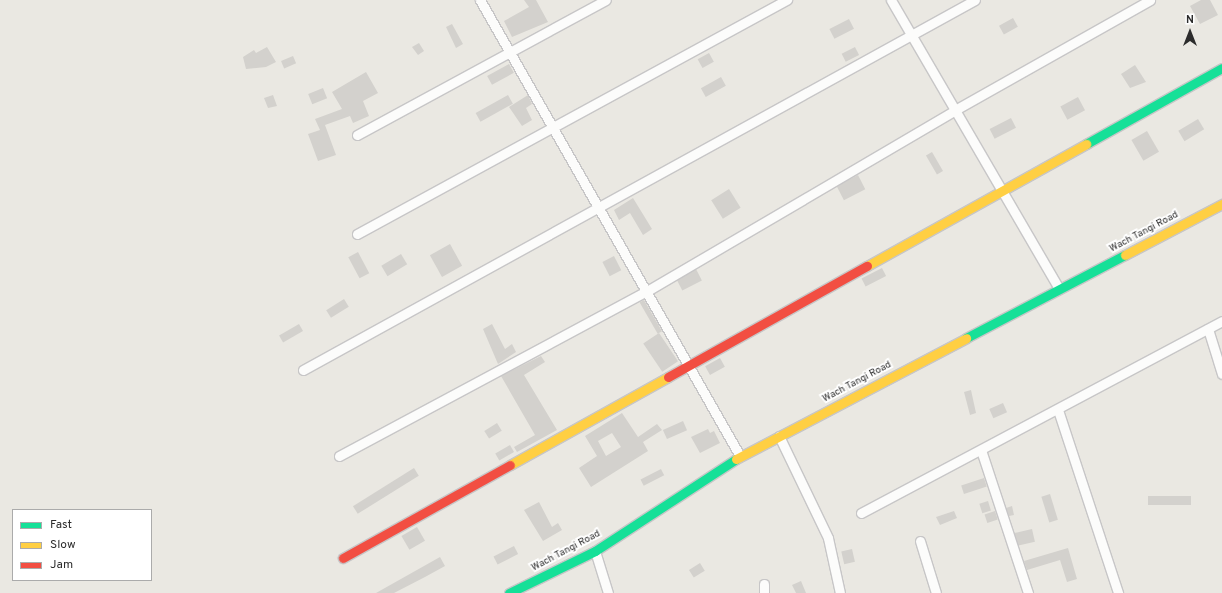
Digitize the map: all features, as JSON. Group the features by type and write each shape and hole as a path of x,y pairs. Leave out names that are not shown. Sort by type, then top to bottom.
{"street":[{"path":"480,0 740,456"},
{"path":"357,134 606,0"},
{"path":"357,234 787,0"},
{"path":"891,0 1059,289"},
{"path":"303,370 975,0"},
{"path":"339,456 647,291 955,110 1150,0"},
{"path":"343,558 1222,68"},
{"name":"Wach Tangi Road","path":"509,593 595,550 740,456 1222,204"},
{"path":"861,513 1058,410 1222,321"},
{"path":"1208,329 1222,374"},
{"path":"1058,410 1118,593"},
{"path":"778,436 828,538 840,593"},
{"path":"982,450 1028,593"},
{"path":"920,541 936,593"},
{"path":"595,550 608,593"}],"building":[{"path":"524,0 536,0 548,22 512,37 504,21 529,7"},
{"path":"1201,0 1210,0 1218,15 1200,24 1190,6"},
{"path":"1013,18 1018,27 1004,35 999,26"},
{"path":"849,19 854,29 834,39 829,29"},
{"path":"452,24 463,44 456,48 446,27"},
{"path":"419,43 424,51 418,55 412,47"},
{"path":"267,47 276,62 266,67 246,69 243,57 254,50 256,53"},
{"path":"855,47 859,55 846,62 842,54"},
{"path":"709,53 714,62 702,68 698,59"},
{"path":"293,56 296,63 284,68 281,61"},
{"path":"509,64 514,73 492,85 487,76"},
{"path":"1135,65 1146,82 1130,88 1121,74"},
{"path":"366,72 378,93 363,101 369,116 353,123 350,116 325,125 336,155 318,161 308,134 320,130 315,119 342,109 332,92"},
{"path":"721,77 726,86 706,97 701,88"},
{"path":"323,88 327,98 312,104 308,94"},
{"path":"273,95 277,106 268,108 264,98"},
{"path":"508,95 513,104 480,122 476,113"},
{"path":"528,95 532,104 526,108 532,120 522,126 509,107"},
{"path":"1078,97 1085,110 1067,120 1060,106"},
{"path":"1011,118 1016,128 995,139 990,129"},
{"path":"1198,119 1204,129 1184,141 1178,131"},
{"path":"1147,131 1159,152 1143,161 1131,140"},
{"path":"932,152 943,171 937,175 926,156"},
{"path":"858,175 865,189 844,200 837,186"},
{"path":"729,189 741,208 723,219 711,200"},
{"path":"633,198 652,229 643,235 630,213 619,220 614,210"},
{"path":"450,244 462,266 442,277 430,255"},
{"path":"358,252 369,273 360,278 348,257"},
{"path":"401,254 407,264 387,276 381,266"},
{"path":"614,256 621,270 610,276 602,262"},
{"path":"882,268 886,276 866,286 862,278"},
{"path":"696,269 702,281 682,291 676,279"},
{"path":"344,299 349,307 331,318 326,310"},
{"path":"644,300 662,331 658,334 640,302"},
{"path":"299,324 303,331 283,342 279,336"},
{"path":"492,324 505,349 512,344 516,352 498,364 483,329"},
{"path":"659,333 678,361 662,372 643,344"},
{"path":"541,356 545,362 524,375 557,430 517,452 514,447 535,435 501,376"},
{"path":"720,358 725,367 710,375 705,366"},
{"path":"971,390 976,413 970,415 964,392"},
{"path":"1003,403 1007,412 993,418 989,409"},
{"path":"622,413 638,437 657,424 662,430 643,442 648,451 591,487 579,468 597,456 585,436","holes":["612,433 621,447 606,456 598,441"]},
{"path":"683,421 687,430 667,439 663,430"},
{"path":"497,423 502,431 489,439 484,431"},
{"path":"708,429 710,433 714,431 720,443 700,453 691,437"},
{"path":"510,445 514,452 499,460 495,454"},
{"path":"414,468 419,476 358,514 353,506"},
{"path":"661,469 664,475 644,486 641,479"},
{"path":"984,478 987,487 964,494 961,485"},
{"path":"1050,494 1058,520 1049,522 1041,497"},
{"path":"1148,496 1191,496 1191,505 1148,505"},
{"path":"988,501 991,511 982,513 979,504"},
{"path":"539,502 552,527 558,523 562,530 543,541 524,510"},
{"path":"1012,506 1014,515 1009,516 1006,508"},
{"path":"954,511 957,518 940,525 936,517"},
{"path":"995,511 998,520 987,523 985,514"},
{"path":"417,527 425,541 409,550 401,536"},
{"path":"1032,529 1035,542 1017,546 1014,533"},
{"path":"514,546 518,554 498,564 494,556"},
{"path":"1068,548 1077,579 1067,582 1060,560 1027,570 1024,561"},
{"path":"852,549 855,562 844,564 841,551"},
{"path":"440,557 445,566 394,593 376,593"},
{"path":"700,563 705,571 694,578 689,570"},
{"path":"801,581 806,593 796,593 792,585"}],"traffic: fast":[{"path":"1086,144 1222,68"},
{"path":"966,338 1125,255"},
{"path":"509,593 595,551 736,459"}],"traffic: slow":[{"path":"867,266 1086,144"},
{"path":"1125,255 1222,204"},
{"path":"736,459 966,338"},
{"path":"510,465 668,377"}],"traffic: jam":[{"path":"668,377 867,266"},
{"path":"343,558 510,465"}]}
